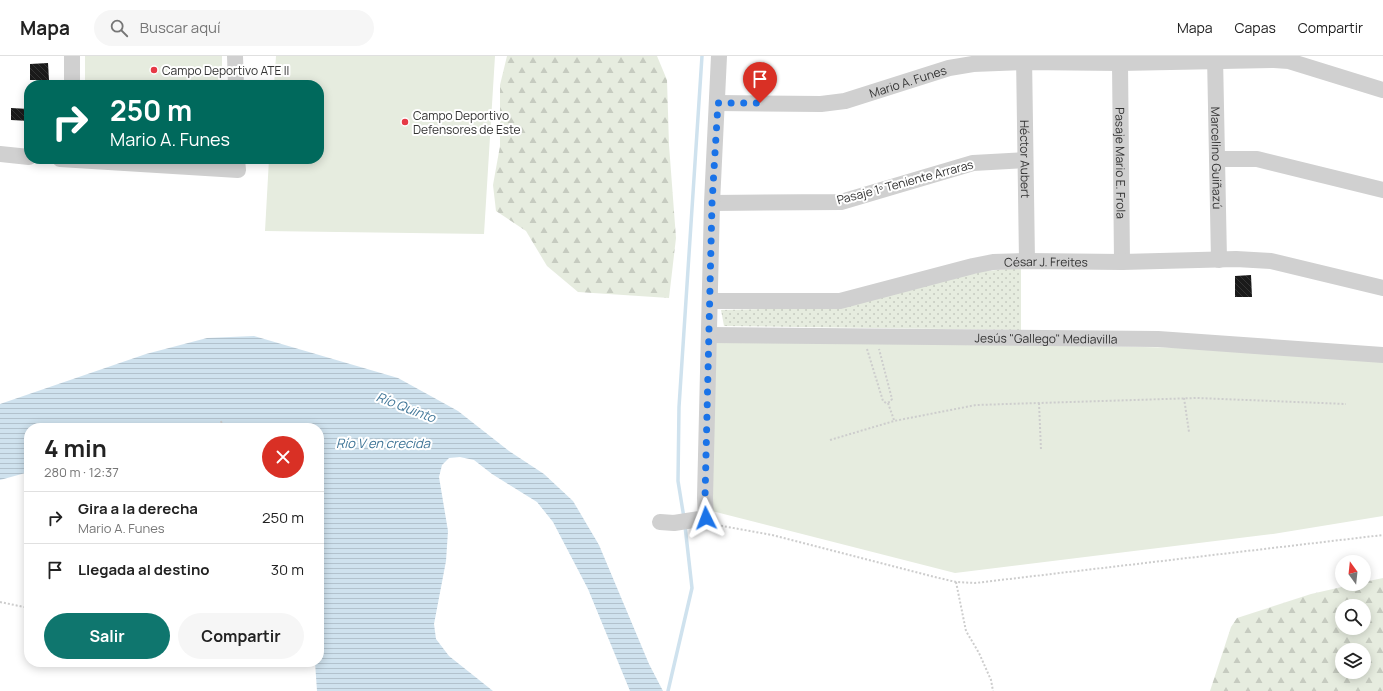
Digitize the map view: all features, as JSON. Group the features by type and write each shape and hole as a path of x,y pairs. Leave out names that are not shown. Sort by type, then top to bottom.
{"street":[{"path":"72,56 72,80"},
{"path":"235,56 236,80"},
{"path":"667,523 702,519 705,498 712,203 718,103 719,56"},
{"name":"Mario A. Funes","path":"718,103 821,104 845,101 949,68 1024,59 1120,64 1215,58 1289,61 1383,90"},
{"name":"Marcelino Guiñazú","path":"1215,58 1219,260"},
{"name":"Héctor Aubert","path":"1024,59 1027,261"},
{"name":"Pasaje Mario E. Frola","path":"1120,64 1122,262"},
{"path":"0,154 24,156"},
{"path":"1217,159 1257,159 1383,190"},
{"name":"Pasaje 1º Teniente Arraras","path":"712,203 841,202 973,163 1025,160"},
{"path":"209,164 237,165"},
{"name":"César J. Freites","path":"710,301 840,301 973,266 993,262 1027,261 1122,262 1236,259 1270,261 1383,288"},
{"name":"Jesús \"Gallego\" Mediavilla","path":"709,335 1158,339 1383,355"}],"path":[{"path":"869,336 883,401 886,404 888,403"},
{"path":"869,336 892,399 888,403"},
{"path":"1184,398 1189,432"},
{"path":"830,440 894,421 976,404 1184,398 1346,404"},
{"path":"888,403 894,421"},
{"path":"1039,403 1041,450"},
{"path":"702,519 714,525 772,535 956,582 975,583 1383,534"},
{"path":"956,582 966,631 979,653 991,680 994,691"},
{"path":"0,602 24,607"}],"green space":[{"name":"Campo Deportivo ATE II","path":"85,56 222,56 222,80 85,80"},
{"name":"Campo Deportivo Defensores de Este","path":"276,56 495,56 484,234 265,231 269,164 324,164 324,80 274,80"},
{"path":"507,56 657,56 667,80 669,145 676,238 669,298 578,292 547,266 526,231 496,211 493,185 500,146 500,85"},
{"path":"1021,268 1021,330 724,326 721,310 837,307 973,272"},
{"path":"887,342 1192,348 1383,361 1383,516 1273,534 955,573 708,510 714,343"},
{"path":"1383,578 1383,691 1210,691 1231,627 1237,618 1311,594 1335,589 1335,591 1371,591 1371,581"}],"water":[{"name":"Río V en crecida","path":"254,336 398,378 458,411 509,451 544,474 573,501 599,545 649,664 663,691 630,691 588,589 553,522 537,502 492,474 474,460 460,457 449,458 442,465 439,477 448,531 446,561 434,624 436,639 449,656 493,691 317,691 315,667 324,667 324,423 24,423 24,473 0,480 0,404 146,354 207,338"}],"building":[{"path":"48,63 49,80 30,80 30,64"},
{"path":"11,108 24,109 24,121 11,120"},
{"path":"1251,275 1252,297 1235,297 1235,276"}],"waterway":[{"path":"684,518 678,481 679,407 702,56"},
{"path":"668,691 692,588 685,526"}],"place":[{"name":"Campo Deportivo ATE II","path":"154,70"},
{"name":"Campo Deportivo Defensores de Este","path":"405,122"}],"route":[{"path":"706,518 705,498 712,203 718,103 760,103"}],"water label":[{"name":"Río Quinto","path":"406,407"}]}
